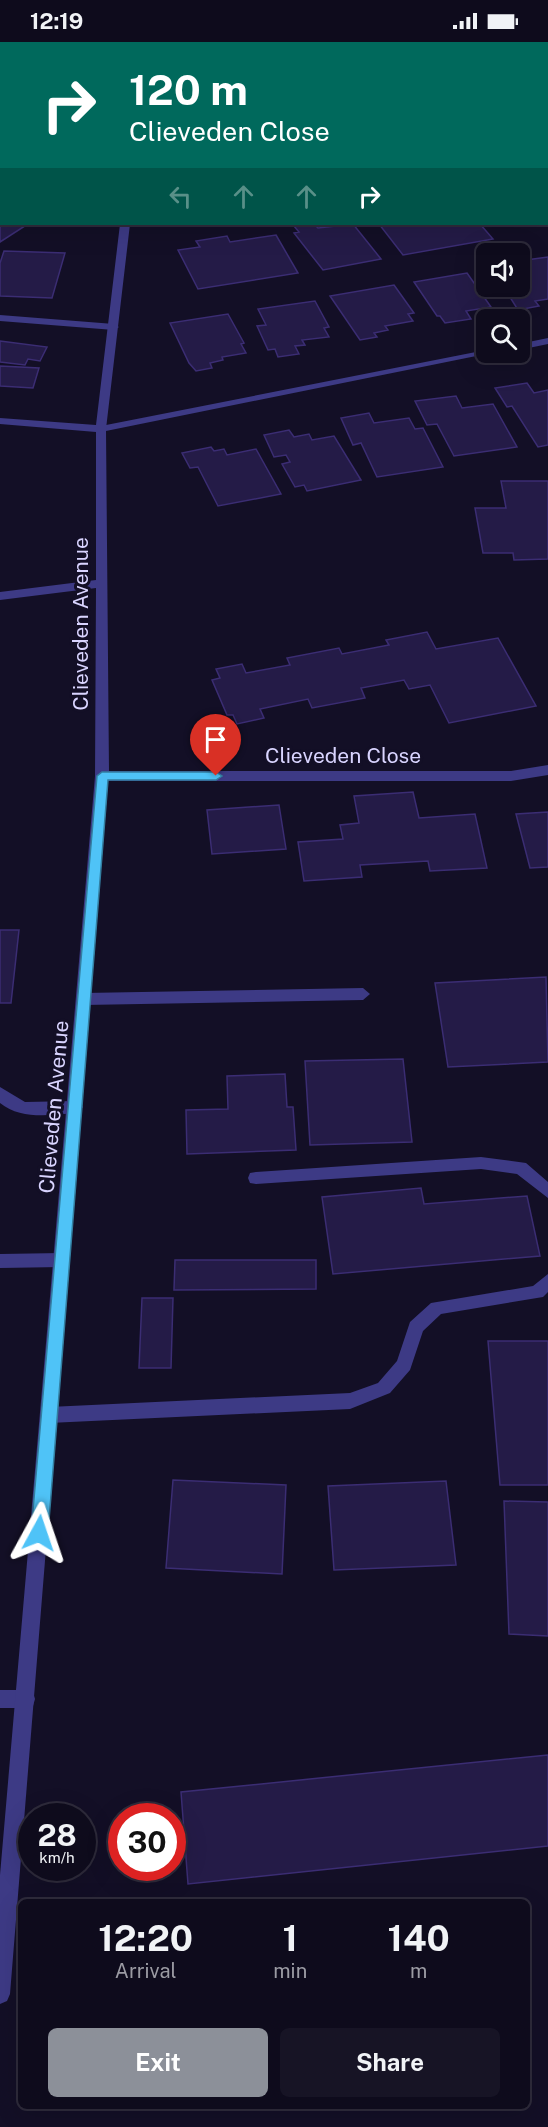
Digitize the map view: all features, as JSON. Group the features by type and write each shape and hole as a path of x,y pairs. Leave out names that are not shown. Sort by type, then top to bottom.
{"street":[{"path":"507,42 533,42"},
{"name":"Clieveden Avenue","path":"0,1994 102,776 101,429 125,225"},
{"path":"0,318 114,327"},
{"path":"530,345 548,341"},
{"path":"0,421 101,429 476,355"},
{"path":"0,596 102,583"},
{"name":"Clieveden Close","path":"102,776 511,776 548,770"},
{"path":"84,999 363,994"},
{"path":"0,1093 6,1100 24,1109 75,1107"},
{"path":"256,1178 482,1163 521,1168 548,1191"},
{"path":"0,1261 62,1260"},
{"path":"49,1415 350,1401 384,1388 404,1365 416,1327 437,1308 537,1292 548,1281"},
{"path":"0,1699 26,1700"}],"building":[{"path":"0,225 26,225 0,242"},
{"path":"315,225 318,228 354,225 381,259 323,270 294,233 299,232 294,226"},
{"path":"380,225 481,225 493,239 403,255"},
{"path":"276,235 298,273 198,289 178,250 200,247 196,241 227,236 230,242"},
{"path":"4,251 65,253 52,298 0,296 0,263"},
{"path":"548,257 548,299 535,301 539,306 517,309 510,297 530,297 530,259"},
{"path":"467,273 476,286 476,297 484,297 491,307 466,311 471,319 445,323 440,316 437,316 414,282"},
{"path":"394,285 414,313 408,314 413,321 385,326 388,330 374,333 377,337 360,340 330,296"},
{"path":"315,301 329,327 324,328 329,337 302,340 305,345 295,346 299,354 278,357 275,349 268,350 257,326 266,325 258,309"},
{"path":"228,314 244,343 241,344 246,353 222,357 223,360 210,363 212,368 196,371 189,363 170,323"},
{"path":"0,341 47,347 40,361 28,359 25,365 0,362"},
{"path":"0,366 39,368 33,388 0,386"},
{"path":"527,383 534,393 548,390 548,445 538,447 512,406 507,407 495,388"},
{"path":"456,396 462,408 493,404 517,447 454,456 437,424 427,425 415,401"},
{"path":"369,413 374,423 409,418 415,429 423,428 443,467 377,477 361,443 353,445 341,418"},
{"path":"289,430 294,437 309,434 312,440 334,436 361,480 307,491 304,485 295,487 282,464 290,462 286,455 274,457 264,435"},
{"path":"211,447 214,451 224,449 227,455 256,449 281,494 218,506 198,467 190,468 182,453"},
{"path":"501,481 548,481 548,559 514,560 513,553 483,553 475,508 506,508"},
{"path":"427,632 436,649 498,638 536,706 449,723 430,685 409,689 404,680 361,688 365,698 312,708 308,699 260,709 264,718 237,724 233,715 227,715 212,680 220,678 216,669 242,664 246,673 290,665 287,658 339,648 342,654 389,645 386,640"},
{"path":"413,792 419,818 475,814 487,868 430,871 428,861 360,865 362,877 304,881 298,842 343,839 340,825 359,823 354,796"},
{"path":"279,805 286,849 212,854 207,810"},
{"path":"548,812 548,867 530,868 516,814"},
{"path":"0,930 19,930 11,1003 0,1003"},
{"path":"546,977 548,1062 448,1067 435,983"},
{"path":"403,1059 412,1142 310,1145 305,1061"},
{"path":"285,1074 287,1107 293,1107 296,1150 187,1154 186,1110 228,1109 227,1076"},
{"path":"421,1188 424,1204 527,1196 540,1256 333,1274 322,1197"},
{"path":"175,1260 316,1260 316,1289 174,1290"},
{"path":"142,1298 173,1298 171,1368 139,1368"},
{"path":"488,1341 548,1341 548,1485 500,1485"},
{"path":"173,1480 286,1485 282,1574 166,1568"},
{"path":"446,1481 456,1565 334,1570 328,1486"},
{"path":"504,1501 548,1502 548,1636 509,1634"},
{"path":"548,1755 548,1846 188,1884 186,1803 182,1803 181,1792"}],"route":[{"path":"39,1533 102,776 216,776"}]}
